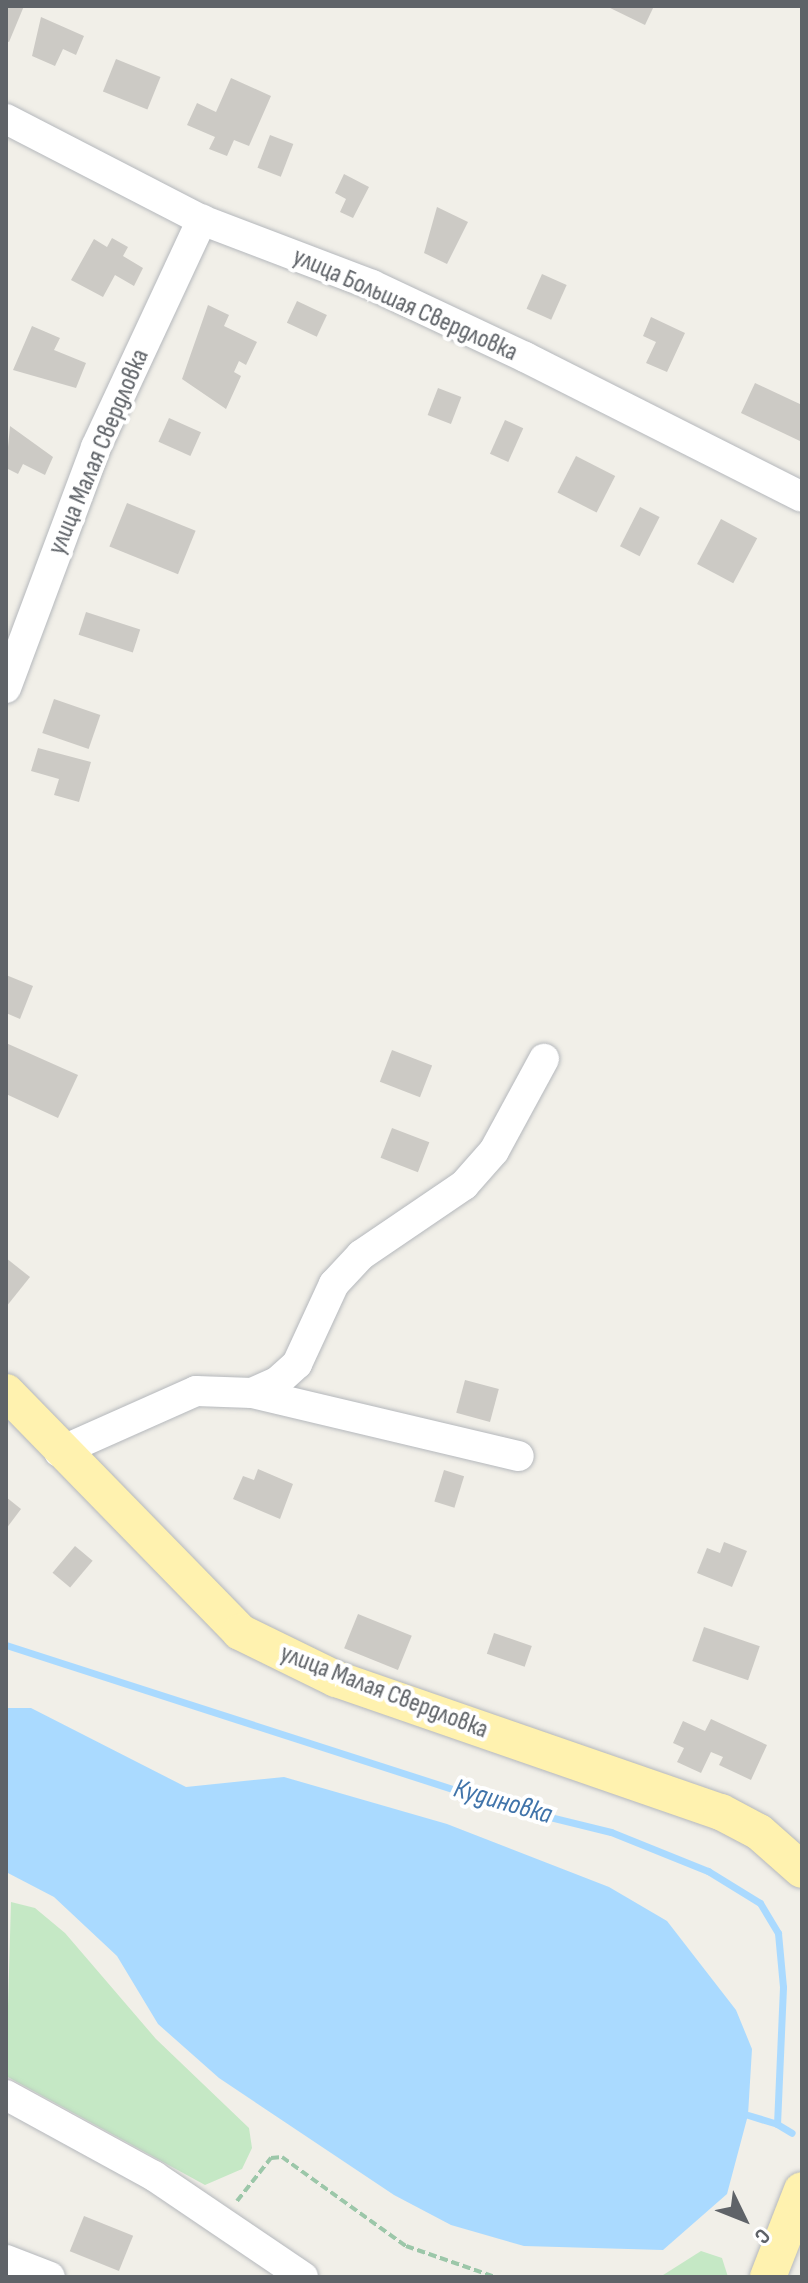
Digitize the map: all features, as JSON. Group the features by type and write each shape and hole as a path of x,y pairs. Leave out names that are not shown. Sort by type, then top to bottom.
{"main road":[{"name":"улица Малая Свердловка","path":"6,1392 59,1452 197,1595 277,1653 721,1812 799,1856"},
{"path":"768,2277 799,2218"}],"street":[{"name":"улица Большая Свердловка","path":"6,119 202,220 372,285 802,497"},
{"name":"улица Малая Свердловка","path":"6,688 96,447 202,220"},
{"path":"252,1393 297,1364 334,1284 361,1255 464,1185 494,1151 544,1059"},
{"path":"59,1452 196,1391 252,1393 519,1456"},
{"path":"6,2095 221,2221 303,2277"},
{"path":"6,2260 50,2277"}],"path":[{"path":"221,2221 271,2158 282,2157 406,2246 495,2277"}],"green space":[{"path":"11,1902 35,1908 65,1933 156,2039 249,2128 252,2148 242,2169 205,2185 6,2076"},
{"path":"701,2251 722,2258 728,2277 660,2277"}],"water":[{"path":"6,1708 31,1708 186,1787 284,1777 447,1824 609,1887 667,1921 736,2010 752,2049 748,2115 727,2194 663,2250 524,2246 451,2225 394,2195 219,2078 158,2024 117,1956 54,1897 6,1872"}],"building":[{"path":"6,6 24,6 9,42 6,41"},
{"path":"606,6 654,6 645,25"},
{"path":"41,17 84,36 76,55 63,49 55,66 32,56"},
{"path":"116,59 161,77 147,109 103,91"},
{"path":"231,78 271,96 249,146 234,140 227,156 209,149 215,137 187,125 197,103 216,112"},
{"path":"270,135 293,144 281,177 257,168"},
{"path":"344,174 369,187 353,218 340,212 346,199 335,193"},
{"path":"437,207 468,222 447,264 424,253"},
{"path":"112,238 128,247 123,256 143,268 134,286 115,275 103,297 71,280 94,239 107,247"},
{"path":"542,274 567,285 551,320 527,309"},
{"path":"297,301 327,315 317,337 287,323"},
{"path":"208,305 229,315 224,326 257,342 246,365 239,361 234,372 241,376 226,409 182,379"},
{"path":"651,317 685,333 667,372 646,363 656,342 643,336"},
{"path":"32,326 60,338 54,350 86,363 76,388 13,370"},
{"path":"755,383 802,405 802,442 741,413"},
{"path":"438,388 461,397 451,424 428,415"},
{"path":"169,418 201,432 190,456 158,442"},
{"path":"505,420 523,428 508,462 490,454"},
{"path":"10,426 53,457 45,475 23,464 18,474 6,468"},
{"path":"576,456 615,476 597,513 557,493"},
{"path":"127,503 196,531 178,574 109,547"},
{"path":"640,507 660,517 640,556 620,546"},
{"path":"721,519 757,538 733,583 697,564"},
{"path":"86,612 140,630 133,652 79,635"},
{"path":"54,699 100,715 89,749 42,733"},
{"path":"38,748 91,762 79,802 54,795 59,779 31,771"},
{"path":"6,975 33,986 20,1019 6,1013"},
{"path":"6,1043 78,1075 58,1118 6,1094"},
{"path":"392,1050 432,1065 420,1097 380,1082"},
{"path":"392,1128 429,1142 418,1172 381,1158"},
{"path":"6,1258 30,1277 6,1307"},
{"path":"465,1380 499,1389 490,1422 456,1413"},
{"path":"258,1469 293,1484 280,1519 233,1499 243,1476 254,1480"},
{"path":"444,1470 464,1476 454,1508 434,1502"},
{"path":"6,1497 21,1509 6,1529"},
{"path":"724,1542 747,1551 732,1587 697,1573 707,1548 720,1553"},
{"path":"75,1546 93,1561 70,1588 53,1573"},
{"path":"358,1614 412,1636 398,1670 344,1648"},
{"path":"704,1627 760,1646 748,1680 692,1661"},
{"path":"494,1633 532,1646 525,1667 487,1654"},
{"path":"711,1719 767,1745 751,1780 719,1765 723,1757 711,1752 701,1773 677,1762 684,1748 673,1743 683,1721 705,1731"},
{"path":"84,2216 133,2236 119,2271 70,2251"}],"waterway":[{"name":"Кудиновка","path":"6,1645 505,1806 611,1832 708,1871 760,1903 778,1933 783,1987 777,2124 792,2133"},
{"path":"748,2115 777,2124"}]}
